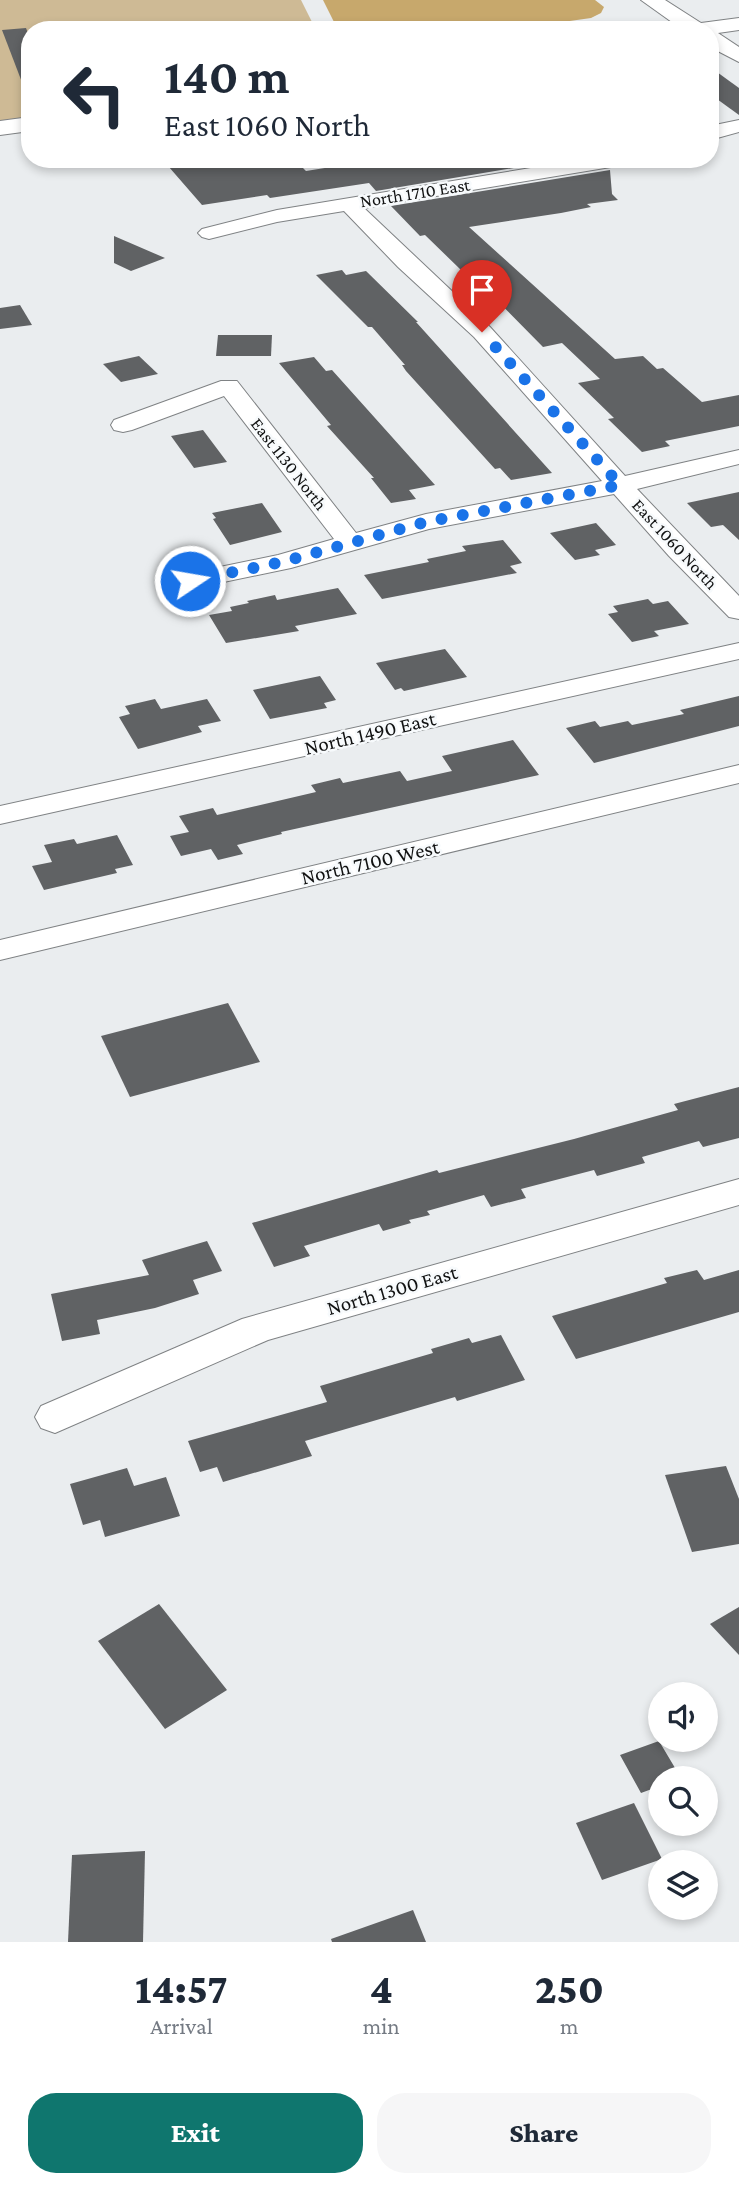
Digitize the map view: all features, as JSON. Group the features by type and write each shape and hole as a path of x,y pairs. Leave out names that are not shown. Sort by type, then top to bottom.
{"street":[{"path":"652,0 683,21"},
{"path":"719,26 739,23"},
{"path":"719,43 739,56"},
{"path":"0,128 21,125"},
{"path":"719,130 739,125"},
{"name":"North 1710 East","path":"209,233 277,216 568,168"},
{"name":"East 1060 North","path":"349,204 406,262 482,332 678,550 739,611"},
{"name":"East 1130 North","path":"122,425 229,386 349,541"},
{"path":"190,581 282,562 349,541 426,522 620,485 739,457"},
{"name":"North 1490 East","path":"0,816 739,651"},
{"name":"North 7100 West","path":"0,950 739,774"},
{"name":"North 1300 East","path":"55,1417 256,1329 739,1192"}],"shaded area":[{"path":"0,0 301,0 312,21 21,21 21,121 0,124"},
{"path":"323,0 595,0 604,7 601,13 591,18 570,21 334,21"}],"building":[{"path":"21,28 21,80 2,30"},
{"path":"719,74 739,88 739,115 719,101"},
{"path":"170,168 303,168 306,171 325,168 513,168 376,191 369,183 202,205"},
{"path":"610,170 612,194 618,200 587,204 591,207 561,213 469,227 615,359 643,356 657,369 663,368 702,402 739,395 739,426 665,441 670,446 642,452 608,419 614,418 578,383 600,379 562,343 543,347 466,269 461,270 425,235 420,236 391,206"},
{"path":"114,236 165,258 131,271 114,263"},
{"path":"342,270 346,275 366,271 418,322 552,473 511,480 500,468 495,469 406,371 402,365 405,365 372,327 368,327 316,275"},
{"path":"20,305 32,325 0,329 0,308"},
{"path":"218,335 272,335 271,356 216,356"},
{"path":"139,356 158,374 121,382 103,364"},
{"path":"314,357 326,371 332,370 435,485 409,490 416,499 391,503 371,478 374,478 327,426 331,425 279,363"},
{"path":"203,430 227,462 194,468 171,436"},
{"path":"739,492 739,540 723,525 711,527 687,503"},
{"path":"262,503 282,532 230,545 212,513"},
{"path":"596,523 616,545 595,550 600,555 575,560 550,533"},
{"path":"503,540 522,563 510,566 517,573 382,599 364,575 429,562 427,559 466,551 462,546"},
{"path":"338,588 357,614 295,626 299,631 226,643 209,615 232,611 230,607 275,595 277,600"},
{"path":"648,599 653,604 668,601 689,624 654,631 659,636 632,642 608,614 618,612 613,606"},
{"path":"445,649 467,677 404,691 401,688 395,690 376,663"},
{"path":"320,676 336,700 324,703 327,708 270,719 253,690"},
{"path":"739,696 739,726 594,763 566,728 595,721 600,727 628,721 632,725 684,714 680,710"},
{"path":"155,699 161,709 207,699 221,721 198,726 202,732 138,749 119,717 130,714 125,706"},
{"path":"513,740 539,775 281,832 282,834 237,845 243,854 218,860 211,849 181,856 170,836 189,832 179,816 213,808 217,815 316,792 311,785 340,778 343,783 400,771 407,781 452,771 442,756"},
{"path":"117,835 133,865 115,869 117,873 44,890 32,866 52,862 44,845 74,839 77,844"},
{"path":"228,1003 260,1062 130,1097 101,1036"},
{"path":"739,1087 739,1138 703,1147 699,1141 642,1157 645,1163 597,1176 594,1170 521,1189 526,1198 491,1207 484,1195 427,1211 430,1215 383,1231 379,1224 304,1246 310,1256 274,1267 252,1223 437,1170 439,1173 678,1110 674,1104"},
{"path":"207,1241 222,1271 193,1280 199,1294 155,1308 97,1320 100,1334 62,1341 51,1294 149,1275 142,1260"},
{"path":"697,1270 704,1280 739,1270 739,1312 576,1359 552,1316 667,1283 664,1278"},
{"path":"501,1335 525,1380 457,1401 455,1397 305,1441 312,1456 223,1482 217,1467 200,1472 188,1441 327,1402 320,1386 433,1353 431,1349 469,1338 472,1343"},
{"path":"726,1466 739,1499 739,1544 692,1552 665,1475"},
{"path":"127,1468 134,1486 166,1477 180,1516 105,1537 100,1520 83,1525 70,1484"},
{"path":"159,1604 227,1690 165,1729 98,1641"},
{"path":"739,1607 739,1655 710,1624"},
{"path":"648,1745 648,1752 666,1752 674,1766 648,1766 648,1790 641,1793 620,1755"},
{"path":"634,1803 648,1836 658,1850 648,1850 648,1864 602,1880 576,1823"},
{"path":"145,1851 143,1942 68,1942 72,1855"},
{"path":"413,1910 426,1942 332,1942 331,1939"}],"route":[{"path":"190,581 282,562 349,541 426,522 620,485 482,332"}]}
